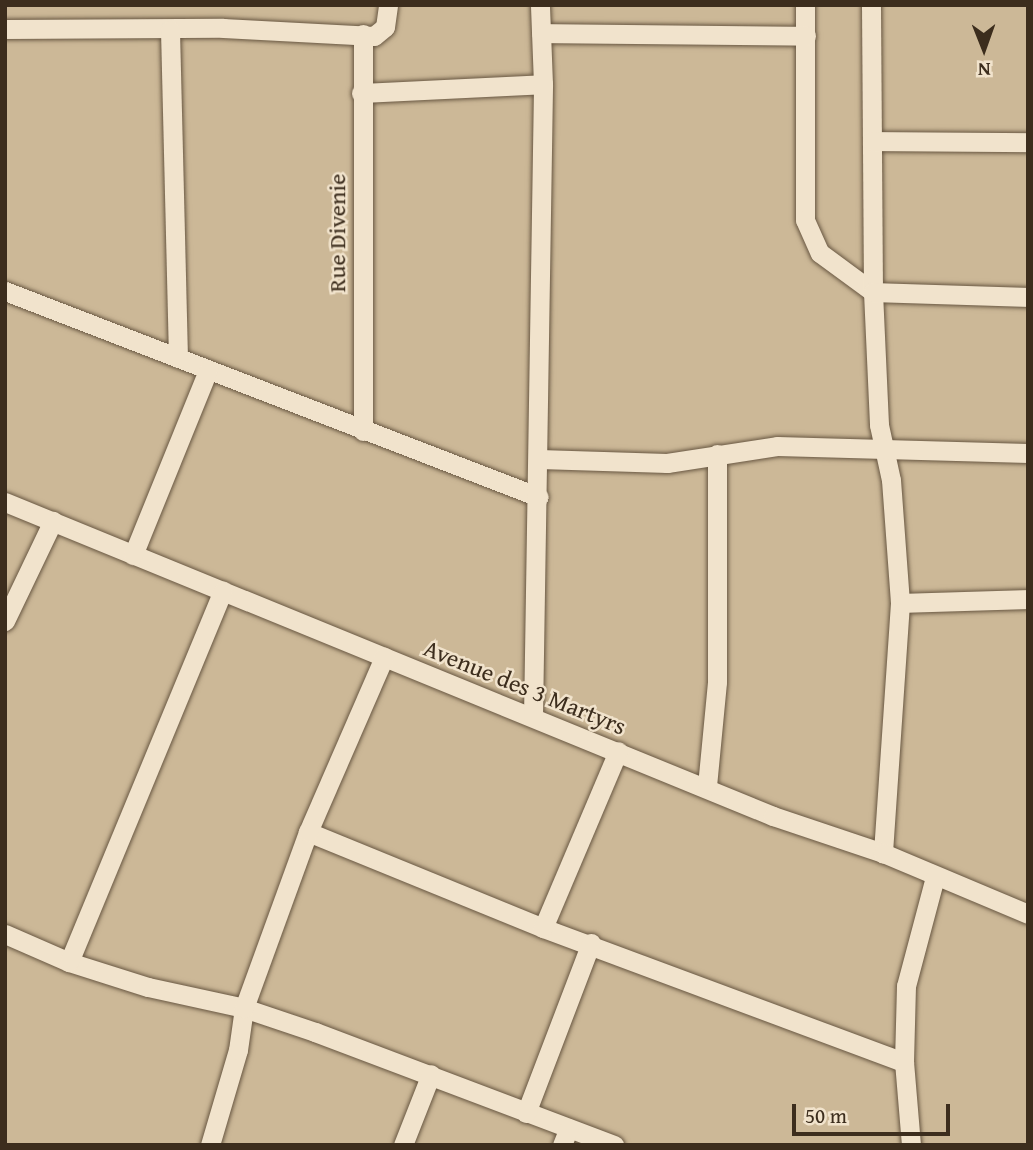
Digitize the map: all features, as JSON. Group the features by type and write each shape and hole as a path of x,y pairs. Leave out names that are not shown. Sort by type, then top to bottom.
{"street":[{"path":"5,29 223,28 374,36 386,27 388,5"},
{"path":"533,717 539,497 543,84 540,5"},
{"path":"805,5 802,173 805,220 820,253 873,292 1028,296"},
{"path":"872,5 873,292 877,403 888,452 900,603 883,853"},
{"path":"170,30 178,358"},
{"path":"541,33 806,36"},
{"name":"Rue Divenie","path":"363,34 363,431"},
{"path":"361,93 543,84"},
{"path":"872,141 1028,142"},
{"path":"5,291 539,497"},
{"path":"133,555 208,370"},
{"path":"539,459 667,463 777,446 888,452 1028,453"},
{"path":"707,786 718,682 717,454"},
{"name":"Avenue des 3 Martyrs","path":"5,502 707,786 773,816 883,853 1028,914"},
{"path":"5,621 52,521"},
{"path":"69,962 223,591"},
{"path":"900,603 1028,600"},
{"path":"210,1145 238,1050 244,1008 308,831 384,657"},
{"path":"543,928 618,751"},
{"path":"308,831 543,928 591,943 904,1062"},
{"path":"911,1145 904,1062 906,986 935,877"},
{"path":"5,934 69,962 148,987 244,1008 431,1074 526,1113 566,1137 614,1145"},
{"path":"526,1113 591,943"},
{"path":"403,1145 431,1074"}],"shaded area":[{"path":"5,5 1028,5 1028,1145 5,1145"}]}
